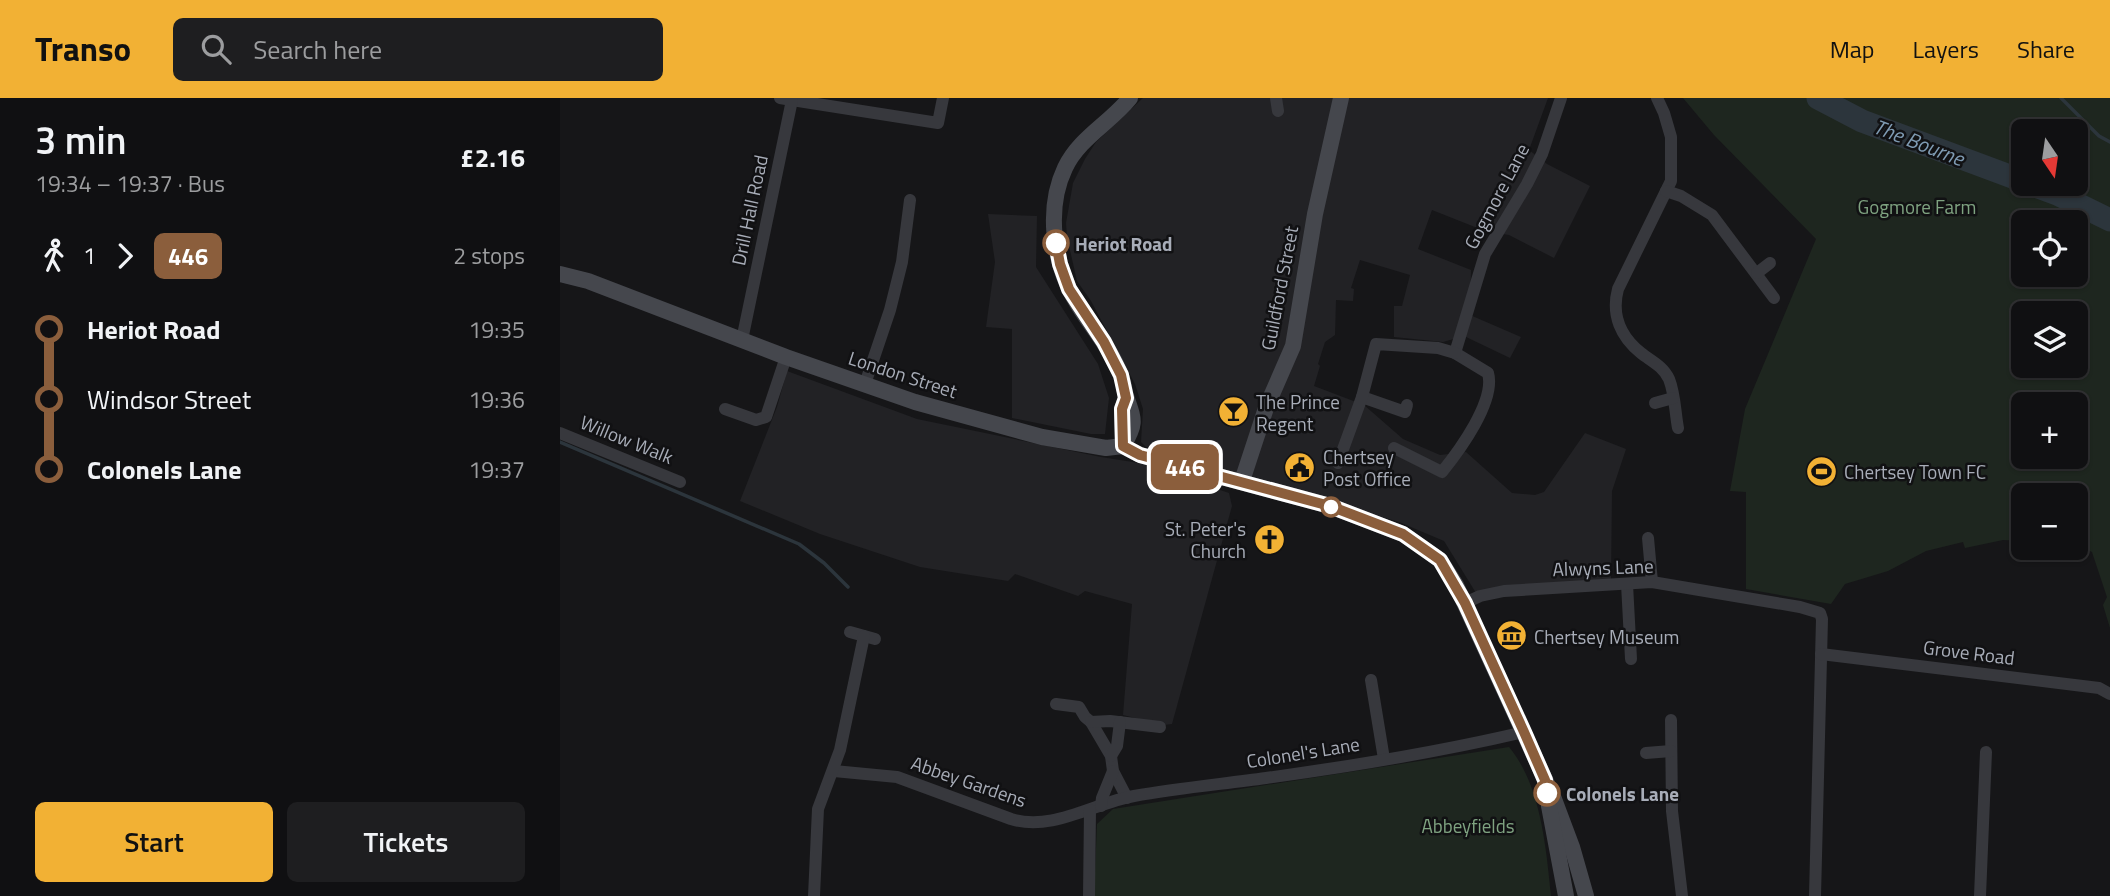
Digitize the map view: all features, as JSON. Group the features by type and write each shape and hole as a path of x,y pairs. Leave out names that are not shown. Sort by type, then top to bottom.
{"main road":[{"path":"1123,446 1122,409 1126,398 1121,375 1104,342 1073,298 1064,278 1056,247 1055,223 1059,181 1066,165 1078,148 1130,98"},
{"name":"Guildford Street","path":"1242,481 1266,408 1293,346 1315,214 1341,98"},
{"name":"London Street","path":"560,274 915,402 1042,437 1106,448 1123,446 1140,455 1330,506 1403,534 1440,560 1465,603 1545,780"},
{"path":"1545,780 1565,895"},
{"path":"1545,780 1572,847 1586,896"}],"street":[{"path":"786,99 855,103 938,123 943,98"},
{"name":"Gogmore Lane","path":"1455,353 1485,254 1542,154 1561,98"},
{"path":"1657,98 1671,137 1671,181 1618,289 1614,303 1619,326 1627,340 1661,366 1669,378 1678,428"},
{"name":"Drill Hall Road","path":"742,340 786,99"},
{"path":"1666,191 1681,196 1712,215 1774,298"},
{"path":"865,384 890,310 902,262 910,200"},
{"path":"1757,273 1770,263"},
{"path":"1338,463 1362,397 1376,344 1438,348 1455,353 1488,373 1489,393 1469,435 1442,472 1394,448"},
{"path":"725,409 756,420 766,417 786,357"},
{"path":"1362,397 1405,412 1407,405"},
{"path":"1655,403 1673,398"},
{"name":"Willow Walk","path":"560,432 680,482"},
{"path":"1648,538 1652,582"},
{"name":"Alwyns Lane","path":"1465,603 1480,596 1504,592 1652,582 1800,607 1820,613 1821,654"},
{"path":"1627,584 1631,659"},
{"path":"814,896 818,809 834,771 869,637 850,632"},
{"path":"1815,896 1821,654"},
{"name":"Grove Road","path":"1821,654 2099,688 2110,694"},
{"path":"1371,680 1384,759"},
{"path":"1056,704 1079,708 1091,722 1111,756 1113,771 1127,798"},
{"path":"1671,720 1672,811 1682,896"},
{"path":"1091,722 1160,727"},
{"path":"1111,756 1116,746 1120,722"},
{"name":"Colonel's Lane","path":"1095,808 1127,798 1384,759 1524,732"},
{"path":"1646,753 1671,751"},
{"path":"1980,896 1986,752"},
{"name":"Abbey Gardens","path":"834,771 897,777 1020,822 1046,821 1095,808"},
{"path":"1088,896 1095,808 1113,771"}],"shaded area":[{"path":"1143,98 1548,98 1529,150 1547,164 1590,186 1554,258 1509,235 1485,231 1432,210 1418,249 1471,270 1470,315 1521,337 1510,358 1464,336 1443,342 1394,337 1394,306 1402,306 1410,275 1360,260 1351,288 1354,289 1353,301 1336,300 1335,335 1325,342 1314,386 1364,405 1403,439 1440,455 1466,452 1512,493 1535,495 1544,492 1585,433 1626,449 1612,491 1611,579 1476,593 1444,541 1399,522 1146,447 1141,442 1143,409 1135,384 1091,301 1077,281 1066,223 1073,183 1085,159 1096,142"},
{"path":"988,214 1037,216 1036,267 1098,364 1109,398 1105,434 1091,434 1012,418 1012,329 986,327 995,262"},
{"path":"787,371 917,419 1139,463 1229,493 1232,506 1172,724 1164,725 1123,715 1132,604 1085,591 1078,596 1015,574 1008,581 920,567 820,534 740,501 777,407"}],"green space":[{"name":"Gogmore Farm","path":"1683,98 2110,98 2110,628 2103,605 2107,597 2092,552 2088,550 2088,483 2011,483 2011,540 1965,548 1963,542 1926,551 1888,571 1845,584 1831,604 1746,589 1746,492 1730,491 1745,409 1816,239 1714,135"},
{"name":"Abbeyfields","path":"1509,747 1520,762 1535,798 1544,838 1551,896 1094,896 1097,824 1113,809"}],"waterway":[{"name":"The Bourne","path":"1818,98 1862,121 2011,177"},
{"name":"The Bourne","path":"2061,98 2099,136 2110,142"},
{"name":"The Bourne","path":"2061,196 2110,220"},
{"path":"560,442 799,544 824,563 848,587"}],"bus line":[{"name":"446","path":"1056,243 1069,289 1104,342 1121,375 1126,398 1122,409 1123,446 1140,455 1330,506 1403,534 1440,560 1465,603 1545,780 1547,793"}],"place":[{"name":"Heriot Road","path":"1056,243"},
{"name":"The Prince Regent","path":"1233,412"},
{"name":"Chertsey Post Office","path":"1300,467"},
{"name":"Chertsey Town FC","path":"1821,471"},
{"name":"St. Peter's Church","path":"1269,539"},
{"name":"Chertsey Museum","path":"1511,636"},
{"name":"Colonels Lane","path":"1547,793"}]}
